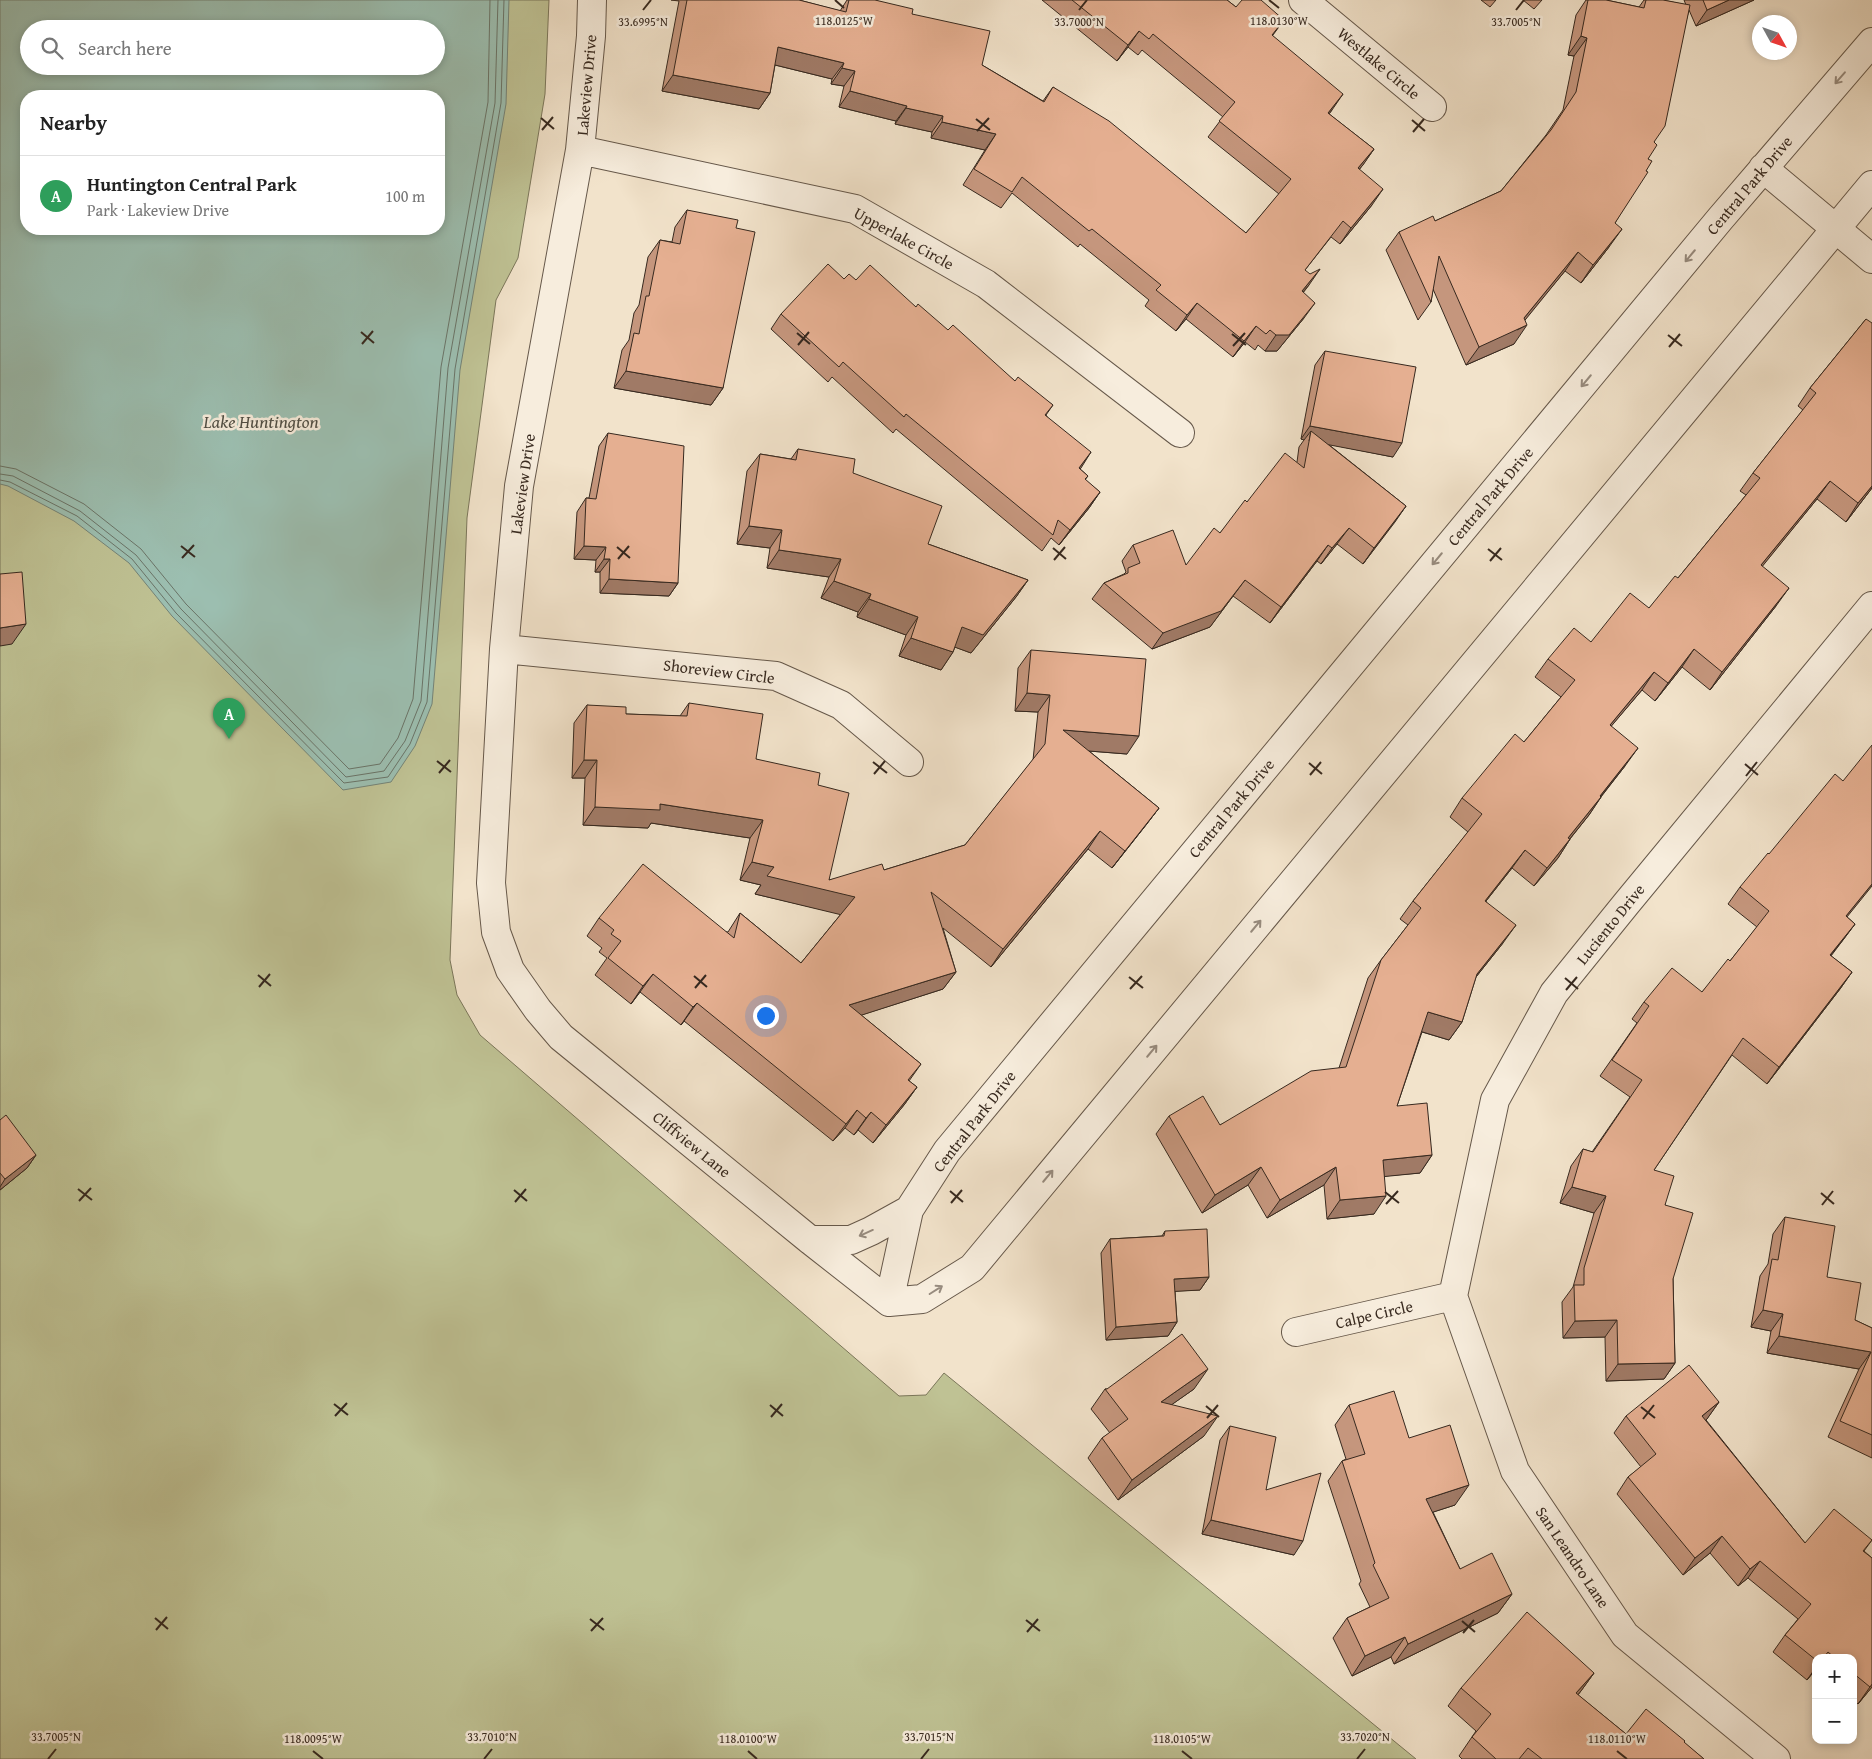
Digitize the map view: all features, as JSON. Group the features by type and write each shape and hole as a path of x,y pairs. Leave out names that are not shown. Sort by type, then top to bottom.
{"street":[{"name":"Lakeview Drive","path":"510,970 496,932 491,882 504,649 519,486 580,150 591,36 592,0"},
{"name":"Westlake Circle","path":"1303,0 1432,107"},
{"name":"Central Park Drive","path":"889,1302 909,1210 947,1150 1763,168 1872,42"},
{"name":"Upperlake Circle","path":"580,150 855,209 986,284 1180,433"},
{"path":"1763,168 1872,259"},
{"path":"889,1302 922,1299 972,1268 1872,185"},
{"name":"Luciento Drive","path":"1453,1296 1494,1100 1554,994 1626,904 1870,614"},
{"name":"Shoreview Circle","path":"504,649 776,676 841,705 909,762"},
{"name":"Cliffview Lane","path":"510,970 538,1010 561,1037 889,1302"},
{"path":"810,1240 851,1240 871,1232 909,1210"},
{"name":"Calpe Circle","path":"1296,1332 1453,1296"},
{"name":"San Leandro Lane","path":"1453,1296 1515,1471 1625,1635 1776,1759"}],"shaded area":[{"path":"0,0 549,0 545,94 518,258 496,300 467,518 450,960 457,995 480,1035 899,1396 926,1395 944,1373 1416,1759 0,1759"}],"water":[{"name":"Lake Huntington","path":"0,0 509,0 506,104 460,370 432,704 415,746 391,782 343,790 172,616 129,563 74,521 8,486 0,484"}],"building":[{"path":"687,0 799,0 846,12 849,0 875,0 913,9 912,14 990,31 982,65 1044,102 1053,87 1109,121 1246,233 1291,179 1219,121 1235,102 1153,34 1149,39 1139,31 1128,45 1072,0 1227,0 1236,7 1242,0 1261,0 1284,20 1272,35 1343,94 1328,113 1374,149 1358,168 1383,189 1351,228 1343,221 1305,270 1310,274 1320,269 1302,291 1315,303 1289,335 1276,335 1270,330 1266,334 1256,326 1244,341 1197,303 1187,315 1156,290 1161,285 1092,229 1089,231 1022,177 1012,192 974,169 996,134 942,122 943,116 906,108 907,106 850,91 855,71 842,68 844,63 778,47 770,93 673,75"},
{"path":"1588,0 1606,0 1644,8 1646,0 1663,0 1690,5 1665,126 1654,142 1657,145 1648,159 1652,161 1646,171 1648,172 1615,223 1622,229 1593,265 1578,252 1524,318 1527,325 1479,347 1439,256 1431,302 1399,232 1433,216 1435,221 1501,191 1551,130 1576,92 1587,38 1581,36"},
{"path":"1703,0 1729,0 1707,10"},
{"path":"687,210 738,220 736,228 755,232 723,388 626,371 634,333 639,334 646,296 649,296 660,240 680,244"},
{"path":"828,264 844,279 849,274 856,280 870,265 916,307 918,304 948,330 953,325 1015,381 1018,377 1053,405 1045,415 1091,452 1079,468 1088,476 1085,479 1100,492 1070,530 1058,520 1053,535 906,414 904,417 843,362 839,367 781,314"},
{"path":"1866,319 1872,323 1872,486 1858,503 1830,481 1761,565 1789,588 1722,672 1694,649 1668,683 1654,672 1610,725 1638,748 1547,868 1525,850 1485,901 1516,925 1477,974 1462,1022 1428,1012 1397,1106 1427,1103 1432,1155 1383,1160 1386,1196 1340,1200 1336,1167 1280,1200 1261,1167 1215,1195 1169,1116 1203,1096 1220,1125 1311,1071 1346,1067 1381,960 1421,908 1413,901 1482,814 1462,798 1515,734 1524,742 1575,680 1548,659 1574,628 1591,642 1630,593 1649,608 1675,576 1678,578 1760,478 1753,473 1816,393 1810,388"},
{"path":"1325,351 1416,367 1402,443 1310,426"},
{"path":"1311,431 1406,506 1374,548 1349,528 1332,548 1328,545 1281,607 1245,580 1221,611 1163,633 1104,583 1128,573 1128,568 1140,563 1133,545 1173,530 1186,565 1214,528 1220,533 1285,453 1304,468"},
{"path":"608,433 684,446 678,583 609,579 610,559 604,559 606,547 584,546 586,498 596,499"},
{"path":"798,449 855,459 853,473 942,506 928,544 1028,580 983,635 962,627 953,652 911,638 918,617 869,599 871,594 834,581 841,559 779,550 782,530 749,526 760,454 796,460"},
{"path":"22,572 26,624 0,628 0,574"},
{"path":"1031,650 1146,659 1139,736 1063,730 1159,808 1125,851 1100,831 1003,949 931,892 956,972 849,1005 921,1064 908,1080 917,1087 886,1125 871,1112 866,1118 857,1110 846,1124 697,1003 693,1007 653,974 643,986 608,958 621,941 611,934 614,930 599,918 643,864 734,938 740,913 801,963 855,897 767,876 774,867 752,862 763,820 660,804 660,810 595,807 597,760 584,760 587,705 626,707 626,714 687,716 689,703 763,714 756,759 820,773 818,785 849,793 829,880 882,864 884,870 965,845 1045,744 1050,695 1027,693"},
{"path":"1872,745 1872,884 1846,916 1855,924 1830,955 1852,972 1779,1067 1743,1038 1654,1170 1674,1176 1665,1205 1693,1213 1673,1279 1675,1363 1618,1364 1617,1320 1575,1321 1574,1285 1584,1285 1584,1268 1606,1196 1572,1187 1583,1149 1593,1152 1642,1080 1612,1060 1649,1006 1644,1002 1672,968 1702,992 1728,959 1730,961 1769,911 1740,887 1835,774 1843,781"},
{"path":"6,1115 36,1155 5,1179 0,1173 0,1120"},
{"path":"1785,1217 1835,1226 1827,1277 1861,1283 1855,1320 1872,1328 1872,1435 1840,1421 1871,1352 1779,1336 1783,1314 1763,1310 1772,1259 1778,1260"},
{"path":"1207,1229 1209,1277 1174,1279 1177,1322 1116,1327 1110,1239 1164,1236 1165,1231"},
{"path":"1182,1334 1208,1369 1161,1402 1218,1416 1132,1480 1102,1438 1128,1419 1105,1389"},
{"path":"1689,1365 1719,1402 1702,1416 1805,1543 1834,1509 1872,1540 1863,1551 1872,1558 1872,1684 1870,1687 1857,1676 1857,1654 1830,1654 1828,1652 1826,1654 1812,1654 1812,1657 1785,1635 1811,1604 1760,1561 1750,1569 1722,1536 1695,1558 1628,1477 1656,1454 1626,1416"},
{"path":"1394,1391 1409,1438 1450,1425 1469,1485 1426,1499 1460,1569 1492,1553 1512,1594 1408,1644 1405,1637 1365,1656 1347,1618 1389,1598 1373,1565 1375,1563 1342,1461 1365,1454 1349,1405"},
{"path":"1230,1426 1276,1437 1266,1490 1321,1473 1303,1541 1211,1520"},
{"path":"1527,1612 1594,1673 1576,1693 1626,1734 1646,1709 1704,1759 1542,1759 1528,1748 1519,1759 1496,1759 1472,1737 1491,1714 1461,1688"}],"place":[{"name":"Huntington Central Park","path":"229,739"}]}
